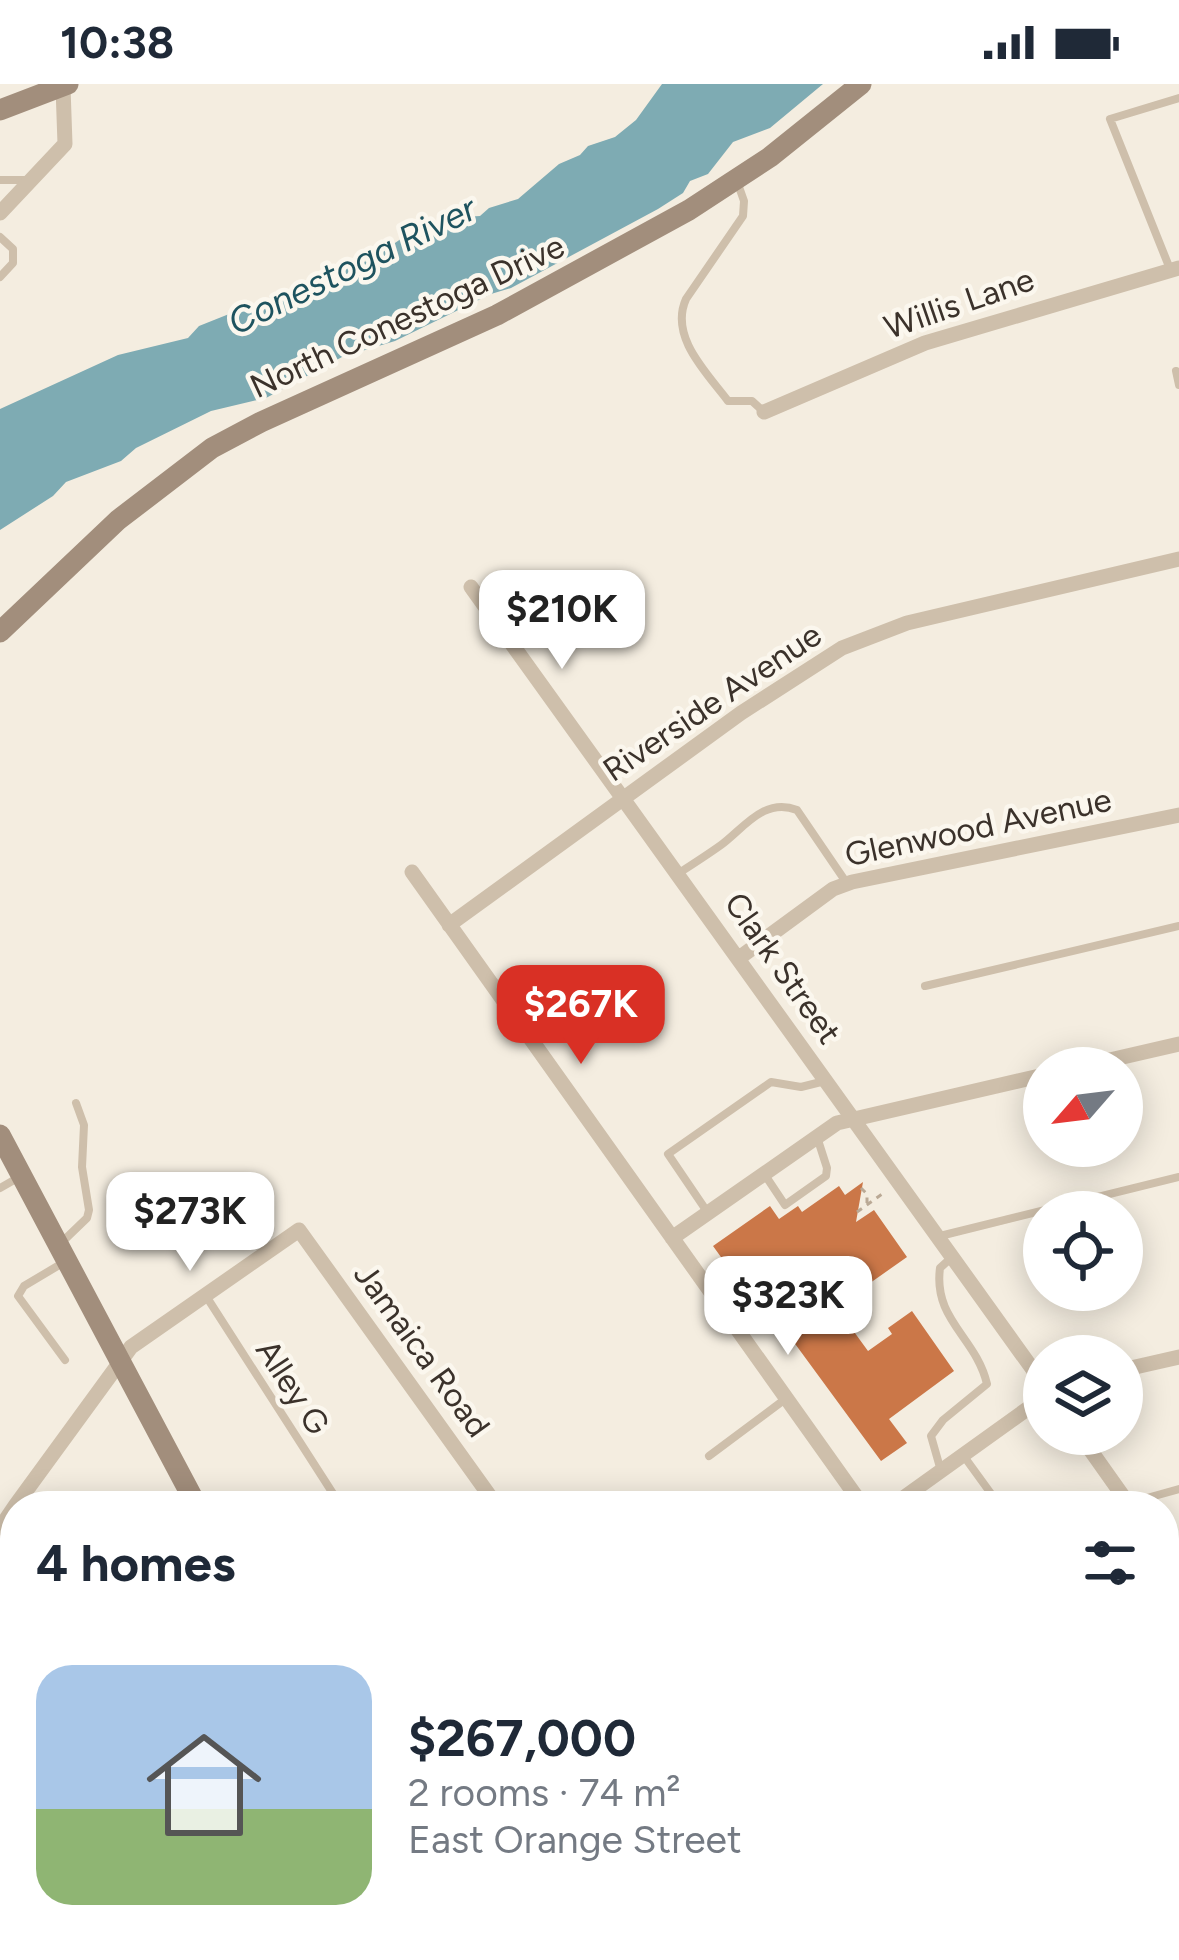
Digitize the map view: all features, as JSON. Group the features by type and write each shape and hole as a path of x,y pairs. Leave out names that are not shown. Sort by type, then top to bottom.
{"street":[{"name":"North Conestoga Drive","path":"0,632 118,520 212,448 497,315 689,210 861,84"},
{"path":"0,110 65,85 65,144 0,214"},
{"name":"Willis Lane","path":"764,412 925,343 1175,270"},
{"name":"Riverside Avenue","path":"449,925 808,667 876,633 1179,559"},
{"name":"Clark Street","path":"470,587 938,1237 946,1263 1023,1359"},
{"name":"Glenwood Avenue","path":"739,958 847,884 1179,815"},
{"path":"412,872 852,1491"},
{"path":"1143,1052 1179,1044"},
{"path":"672,1238 837,1123 1023,1080"},
{"path":"0,1135 189,1491"},
{"name":"Jamaica Road","path":"205,1295 298,1230 486,1491"},
{"path":"29,1491 131,1347 205,1295"},
{"path":"1143,1365 1179,1357"},
{"path":"913,1491 1023,1412"},
{"path":"1094,1455 1120,1491"}],"lane":[{"path":"1175,270 1110,118 1179,98"},
{"path":"736,180 744,201 743,216 686,299 684,334 692,354 728,401 752,401 764,412"},
{"path":"0,181 32,181"},
{"path":"0,237 13,249 13,263 0,277"},
{"path":"1176,371 1179,385"},
{"path":"679,873 727,841 757,813 786,806 796,811 847,884"},
{"path":"925,986 1179,926"},
{"path":"708,1213 668,1154 771,1082 801,1087 827,1080"},
{"path":"65,1360 18,1296 63,1252 89,1210 82,1167 84,1125 76,1103"},
{"path":"764,1174 785,1204 804,1192 827,1172 817,1137"},
{"path":"0,1188 22,1176"},
{"path":"938,1237 1179,1177"},
{"path":"940,1471 931,1436 987,1384 983,1367 940,1304 937,1289 946,1263"},
{"name":"Alley G","path":"205,1295 331,1491"},
{"path":"709,1456 785,1399"},
{"path":"963,1454 989,1491"}],"path":[{"path":"861,1188 867,1194 866,1205"},
{"path":"868,1220 859,1210 880,1195"}],"water":[{"name":"Conestoga River","path":"662,84 823,84 770,128 733,142 708,174 690,181 683,193 658,209 511,288 395,341 342,357 266,398 211,411 136,448 121,461 66,482 53,496 0,530 0,409 118,355 188,338 199,326 299,286 331,267 369,261 418,227 446,218 480,216 489,208 518,199 559,164 588,146 615,137 636,120"}],"building":[{"path":"863,1182 856,1222 874,1210 907,1257 836,1307 868,1351 912,1311 954,1371 889,1419 907,1443 881,1461 771,1311 748,1318 720,1279 731,1271 713,1246 770,1206 779,1219 798,1206 802,1212 839,1186 845,1195"}]}
